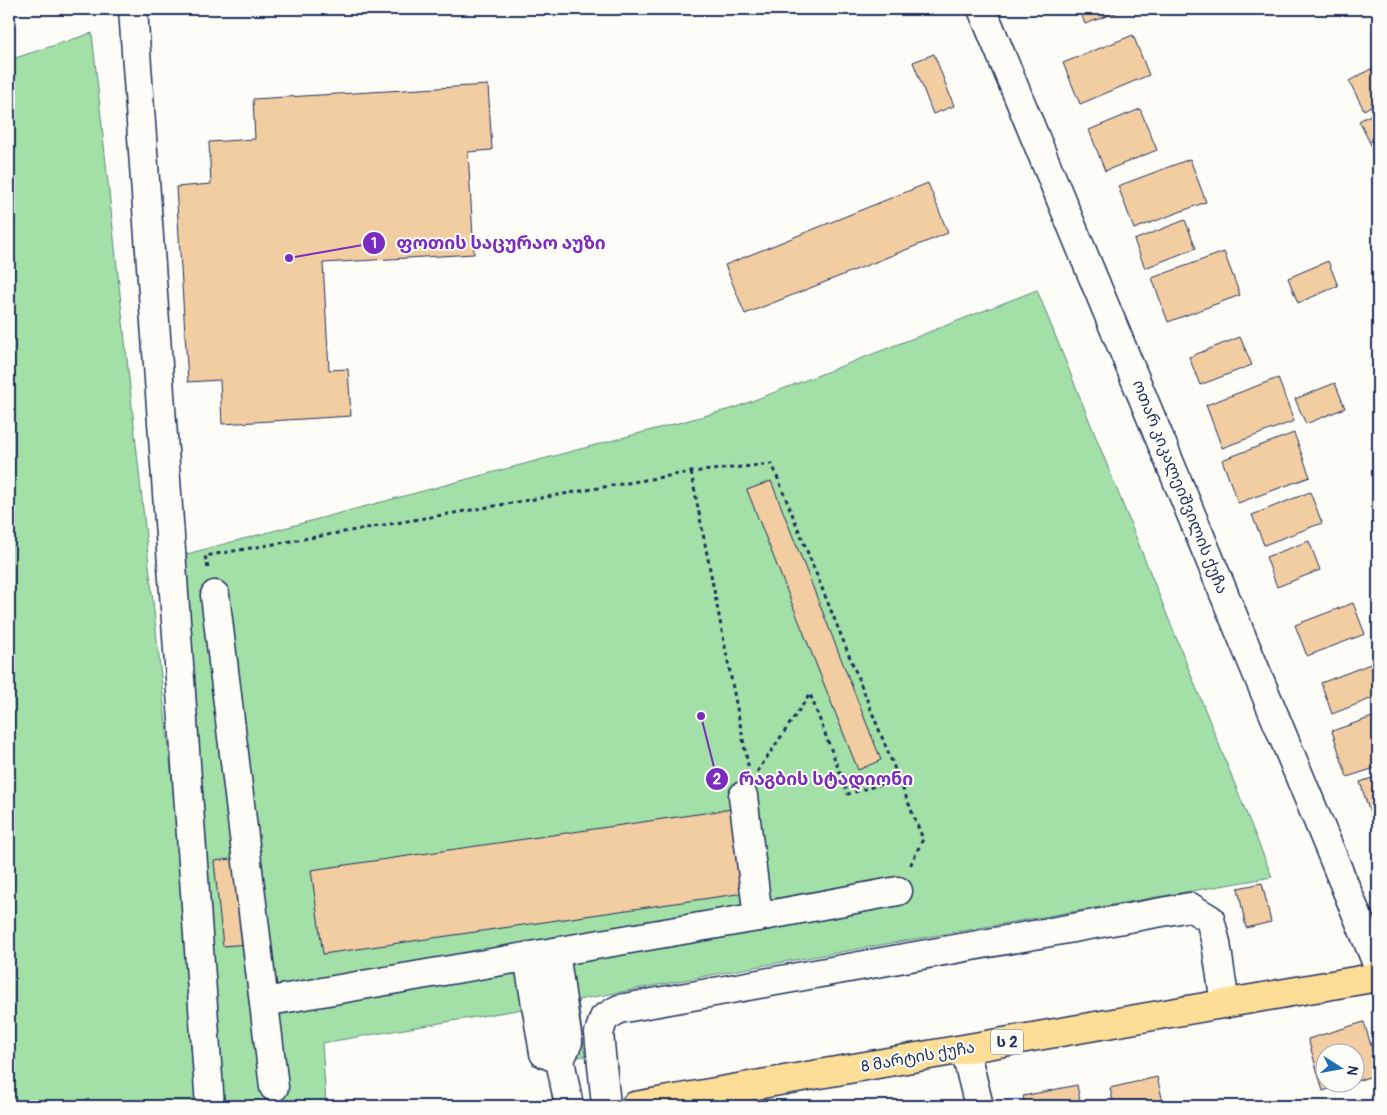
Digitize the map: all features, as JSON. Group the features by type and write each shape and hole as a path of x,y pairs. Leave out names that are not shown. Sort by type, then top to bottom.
{"highway":[{"name":"8 მარტის ქუჩა","path":"635,1106 1378,977"}],"street":[{"path":"133,9 210,1106"},
{"name":"ოთარ კიკალეიშვილის ქუჩა","path":"982,9 1378,966"},
{"path":"215,595 274,1087"},
{"path":"747,789 758,917"},
{"path":"264,1002 898,891"},
{"path":"606,1106 599,1033 604,1018 619,1009 1190,907 1210,919 1216,943 1225,1004"},
{"path":"555,952 568,1042 560,1060 569,1106"},
{"path":"528,957 544,1053 560,1060"},
{"path":"965,1049 979,1106"}],"path":[{"path":"215,595 205,556 691,472 772,464 923,839 898,891"},
{"path":"691,472 747,789"},
{"path":"747,789 810,694 848,794 899,779"}],"green space":[{"path":"92,33 207,1106 9,1106 9,60"},
{"path":"1037,290 1272,877 743,969 578,1000 585,1056 533,1065 523,1009 322,1043 326,1103 307,1106 224,1106 183,555 734,408"}],"building":[{"path":"1079,9 1126,9 1085,24"},
{"path":"1133,35 1149,75 1080,104 1063,63"},
{"path":"934,54 954,106 933,114 913,62"},
{"path":"1378,65 1378,102 1364,110 1349,81"},
{"path":"488,85 492,150 468,152 474,254 323,263 329,370 348,369 351,416 222,424 220,380 188,382 176,187 211,184 209,142 255,139 253,99"},
{"path":"1140,109 1157,150 1105,171 1089,130"},
{"path":"1378,111 1378,156 1377,157 1359,121"},
{"path":"1190,159 1206,202 1134,229 1118,186"},
{"path":"928,183 948,233 745,314 725,265"},
{"path":"1185,220 1196,248 1145,268 1134,240"},
{"path":"1224,252 1240,295 1168,322 1152,278"},
{"path":"1328,261 1338,286 1298,303 1288,278"},
{"path":"1240,337 1252,365 1200,385 1189,357"},
{"path":"1278,378 1294,421 1222,448 1206,405"},
{"path":"1335,383 1345,408 1306,424 1295,399"},
{"path":"1294,433 1310,477 1238,503 1222,460"},
{"path":"771,481 881,760 858,770 747,490"},
{"path":"1310,492 1322,523 1264,545 1252,515"},
{"path":"1309,541 1320,570 1277,587 1266,557"},
{"path":"1353,603 1365,634 1307,656 1295,625"},
{"path":"1378,661 1378,696 1332,714 1321,683"},
{"path":"1378,715 1378,767 1347,777 1332,731"},
{"path":"1378,776 1378,828 1375,829 1360,782"},
{"path":"739,808 751,892 323,954 311,870"},
{"path":"239,858 248,944 223,946 214,861"},
{"path":"1262,883 1271,922 1246,928 1238,888"},
{"path":"1364,1022 1378,1074 1364,1079 1364,1042 1314,1042 1314,1060 1308,1039"},
{"path":"1157,1077 1164,1106 1114,1106 1110,1088"},
{"path":"1077,1085 1081,1106 1025,1106 1023,1096"},
{"path":"1378,1101 1378,1106 1356,1106"}],"place":[{"name":"ფოთის საცურაო აუზი","path":"289,258"},
{"name":"რაგბის სტადიონი","path":"701,716"}]}
